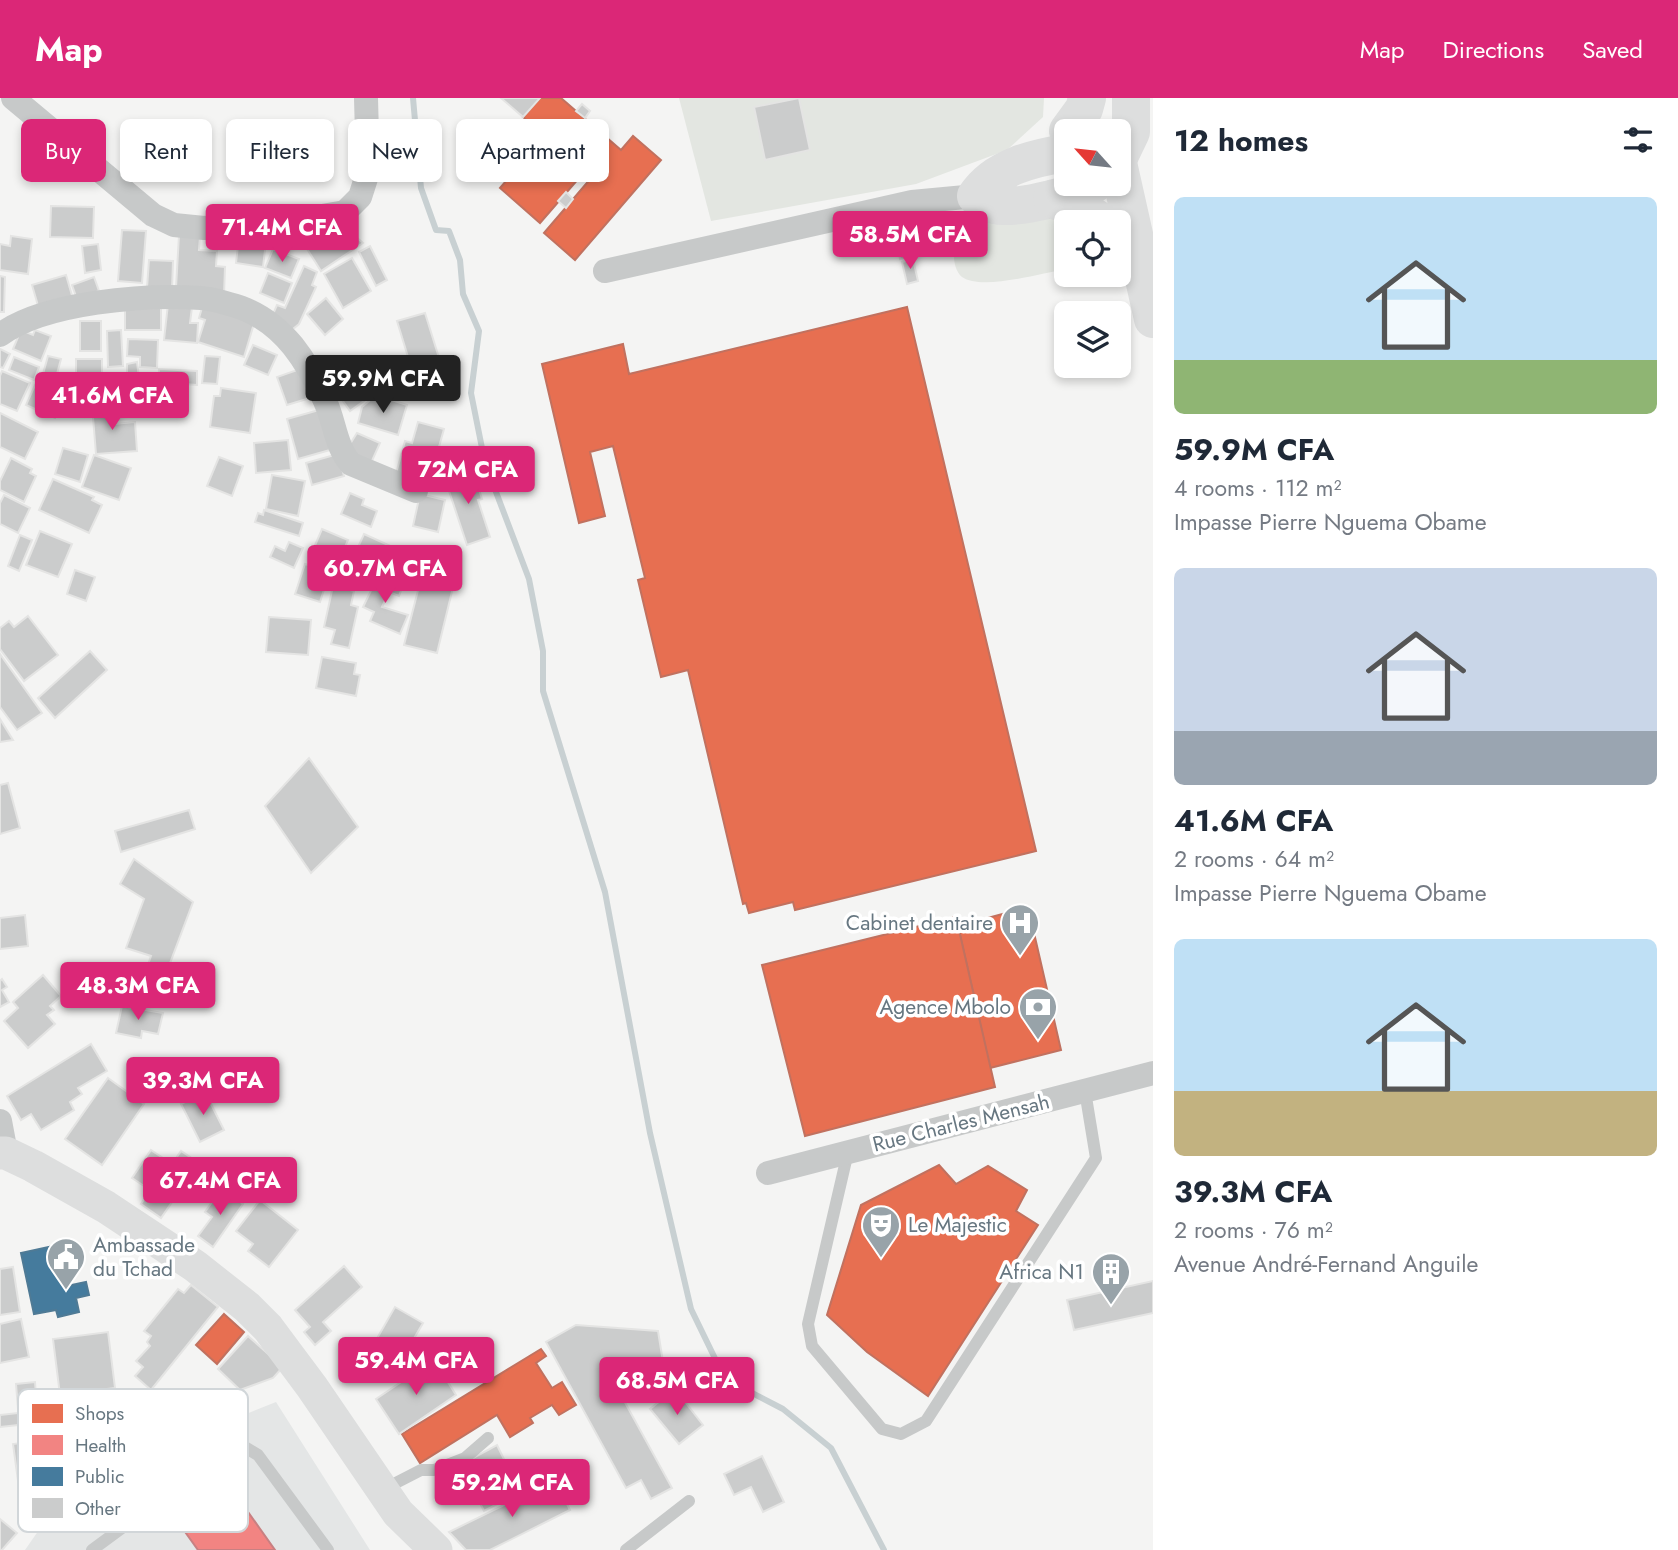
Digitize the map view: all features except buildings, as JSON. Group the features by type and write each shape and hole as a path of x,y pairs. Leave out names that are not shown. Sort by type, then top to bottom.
{"main road":[{"path":"1077,119 1084,109 1087,98"},
{"path":"1102,98 1107,119"},
{"path":"1131,98 1131,119"},
{"path":"1149,98 1153,116"},
{"path":"1049,157 994,176 983,185 976,196 986,203 1002,206 1064,196"},
{"path":"1131,168 1142,179 1153,198"},
{"path":"1126,196 1149,304"},
{"path":"1052,199 1079,210"},
{"path":"1131,265 1149,304"},
{"path":"3,1153 33,1166 106,1207 195,1266 247,1307 268,1328 312,1387 398,1513 436,1550"}],"street":[{"path":"13,98 153,215 174,225 204,228 282,223 345,212 360,197 368,172 366,98"},
{"path":"605,271 912,202 976,196"},
{"path":"0,335 25,322 109,299 203,298 242,308 268,321 295,349 326,401 344,456 351,464 416,491"},
{"name":"Rue Charles Mensah","path":"768,1173 1153,1073"},
{"path":"0,1121 3,1153"}],"lane":[{"path":"848,1152 808,1324 812,1346 882,1429 901,1434 926,1421 1096,1158 1085,1091"},
{"path":"381,1491 399,1479 465,1458 488,1438"},
{"path":"248,1449 258,1455 328,1550"},
{"path":"626,1550 689,1501"},
{"path":"92,1550 116,1532"}],"shaded area":[{"path":"679,98 1044,98 1043,117 1007,150 916,184 711,221"},
{"path":"1047,214 1054,217 1054,271 997,282 971,281 962,277 954,262 955,236 960,225 977,219"},
{"path":"276,1402 370,1550 25,1550 38,1532 248,1532 248,1413"}],"waterway":[{"path":"413,98 421,188 436,230 449,231 460,260 463,294 479,331 471,393 485,463 529,579 543,651 543,691 605,892 650,1133 691,1309 725,1379 783,1409 831,1448 884,1550"}],"place":[{"name":"Cabinet dentaire","path":"1020,957"},
{"name":"Agence Mbolo","path":"1038,1041"},
{"name":"Le Majestic","path":"881,1259"},
{"name":"Ambassade du Tchad","path":"66,1291"},
{"name":"Africa N1","path":"1111,1306"}]}
